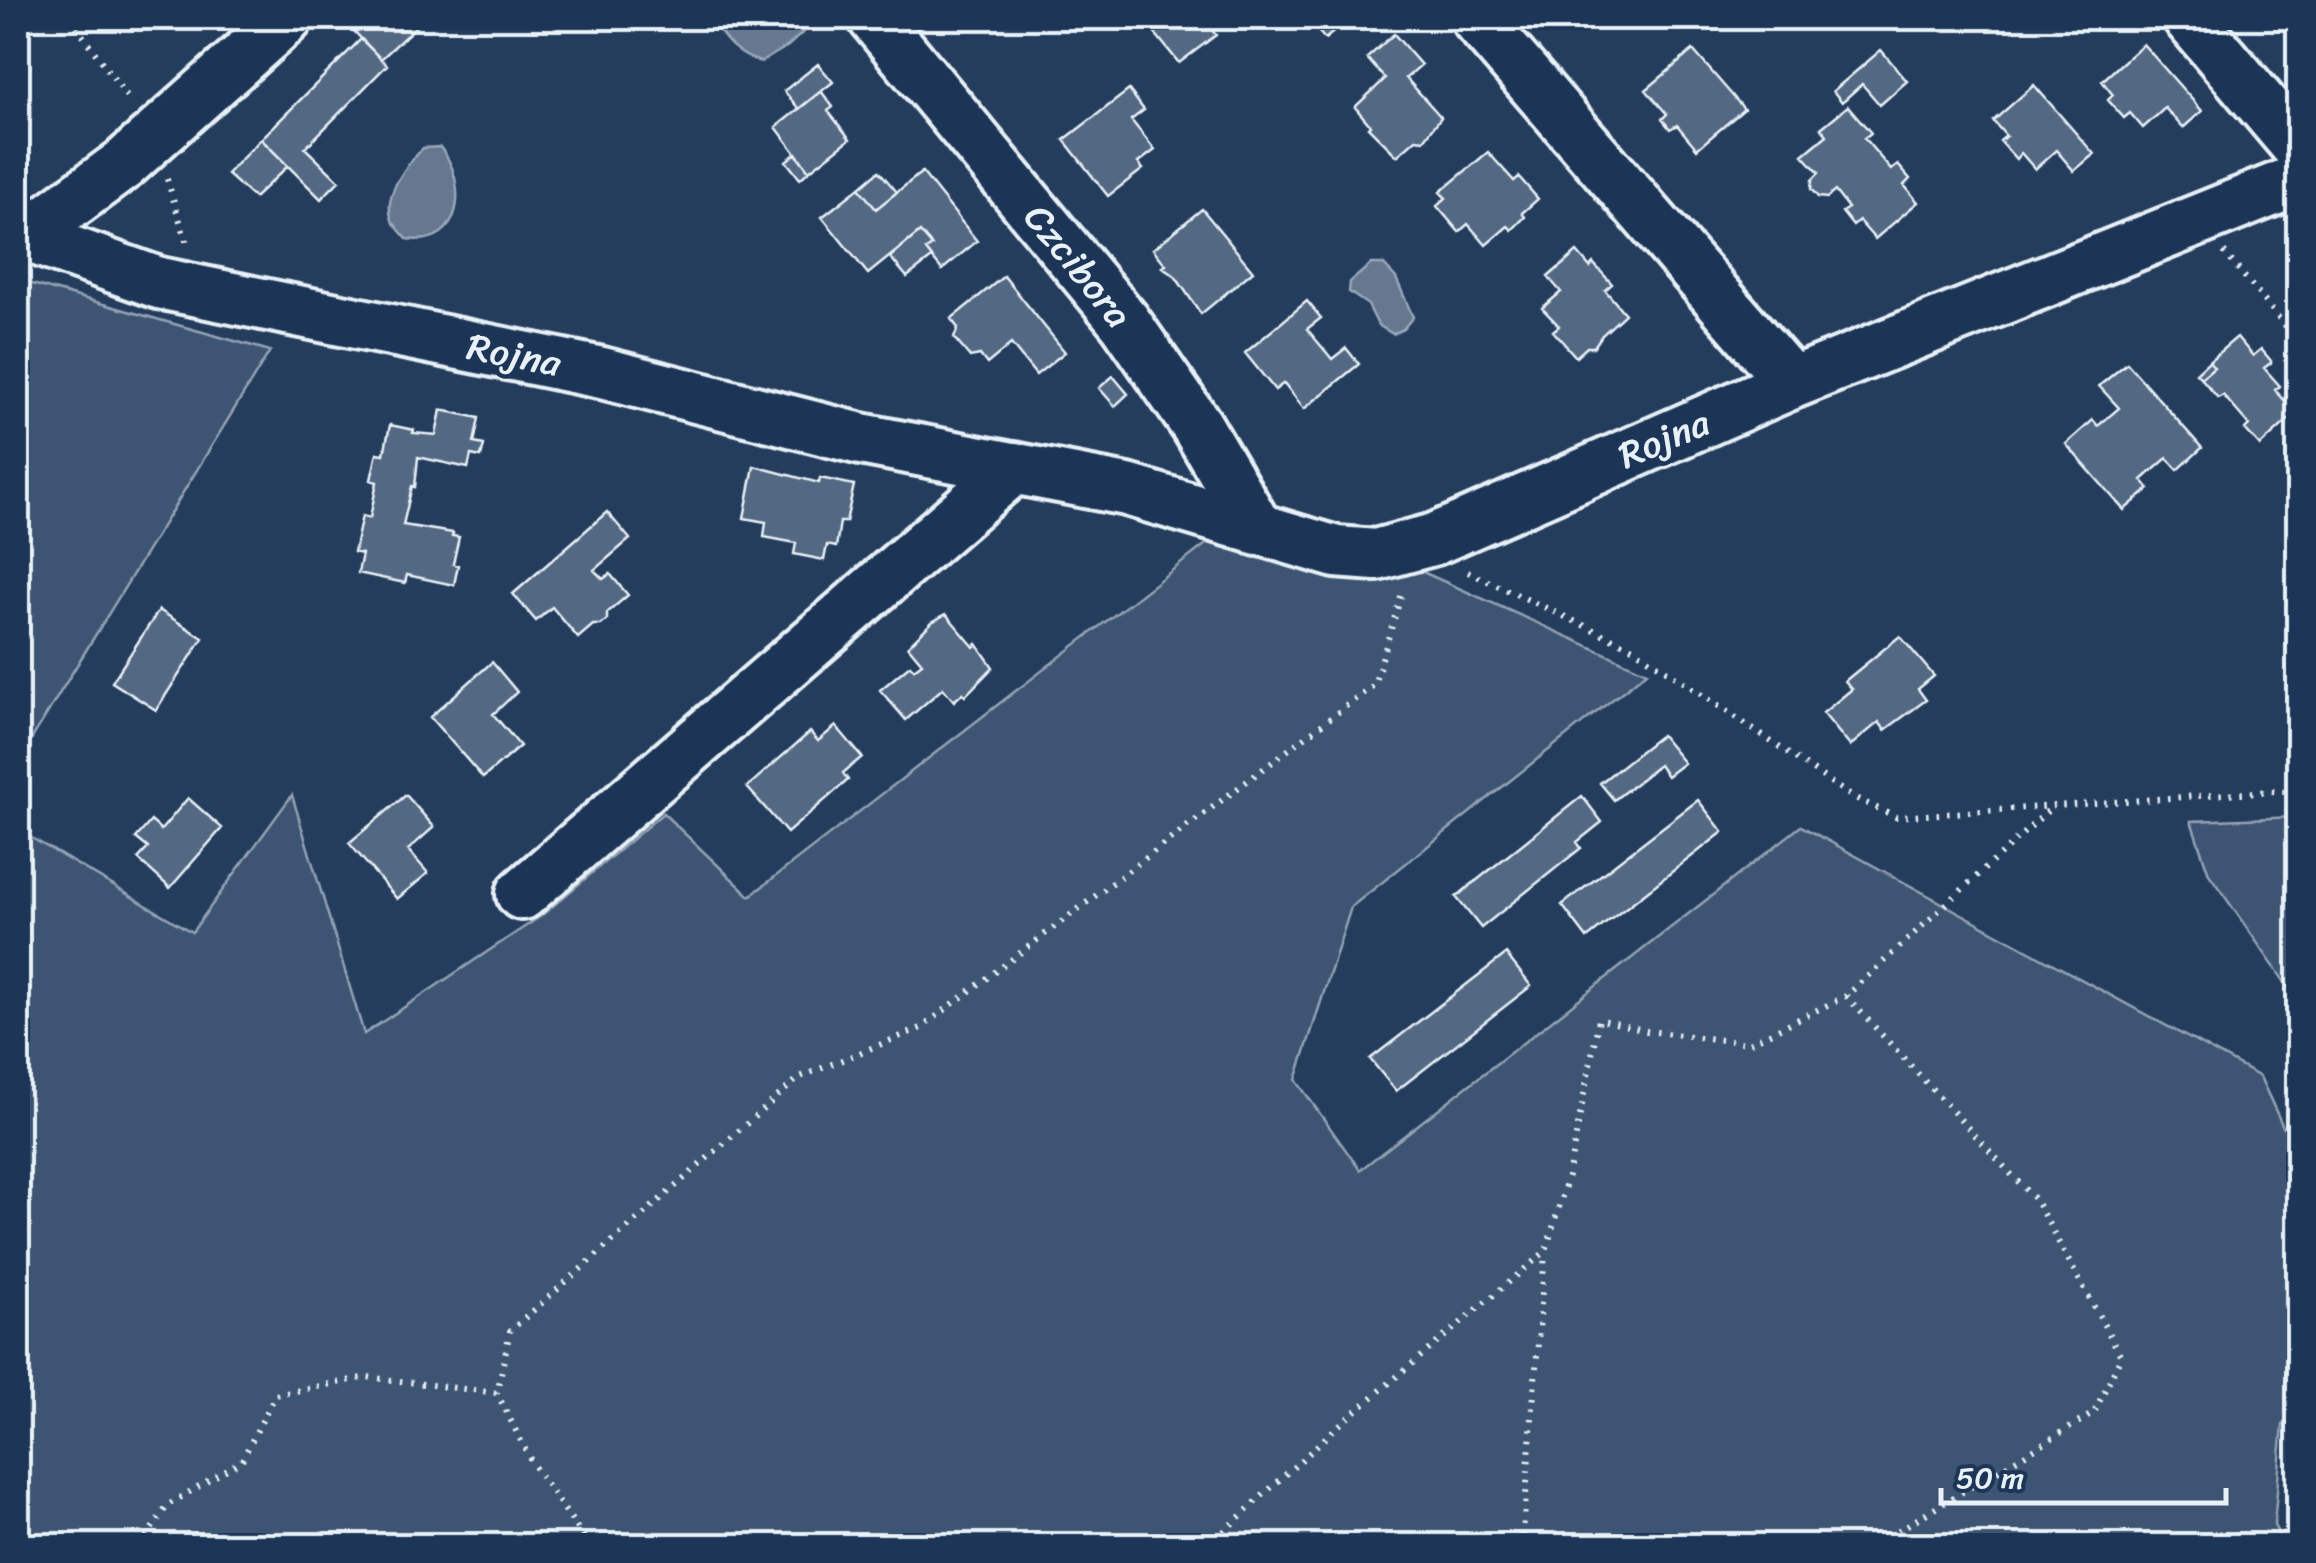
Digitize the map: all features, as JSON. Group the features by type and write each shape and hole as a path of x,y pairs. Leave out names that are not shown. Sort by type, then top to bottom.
{"street":[{"path":"22,234 124,164 287,18"},
{"name":"Czcibora","path":"874,18 1153,360 1258,530"},
{"path":"1476,18 1792,384"},
{"path":"2189,18 2298,147"},
{"name":"Rojna","path":"22,234 115,268 202,292 602,373 861,439 1127,490 1258,530 1355,555 1376,555 1416,546 1792,384 2298,180"},
{"path":"522,894 1014,468"}],"path":[{"path":"70,18 154,137 202,292"},
{"path":"2197,221 2298,341"},
{"path":"590,1546 533,1465 497,1393 510,1331 800,1077 921,1028 1374,685 1416,546 1635,649 1851,796 1896,817 2272,791 2298,794"},
{"path":"1522,1546 1546,1251 1568,1176 1599,1019 1646,1031 1749,1043 1846,996 2053,806"},
{"path":"1846,996 2036,1201 2121,1356 2094,1413 1889,1536 1880,1546"},
{"path":"1208,1546 1337,1427 1546,1251"},
{"path":"140,1546 168,1505 242,1460 275,1395 367,1377 497,1393"}],"shaded area":[{"path":"714,18 810,18 810,26 788,46 761,62 731,46"},
{"path":"440,147 455,177 456,209 441,233 426,239 407,239 392,220 393,190 423,148"},
{"path":"1371,264 1383,264 1396,278 1413,317 1393,334 1378,325 1368,305 1349,292 1350,282"},
{"path":"18,280 270,351 18,761"},
{"path":"1210,541 1416,569 1647,672 1351,907 1296,1080 1360,1170 1801,826 2260,1077 2298,1159 2298,1418 2283,1424 2274,1525 2284,1545 18,1545 18,830 192,932 292,795 364,1034 541,916 663,813 750,896"},
{"path":"2298,817 2298,1001 2209,874 2191,821"}],"building":[{"path":"364,18 423,20 381,59 352,29"},
{"path":"1172,18 1202,18 1216,35 1179,63 1154,32"},
{"path":"1298,18 1350,18 1325,39 1312,24 1307,28"},
{"path":"1394,34 1421,65 1406,78 1441,117 1424,140 1416,139 1397,156 1368,127 1355,107 1385,79 1367,58"},
{"path":"361,39 387,65 305,148 339,181 321,199 261,139"},
{"path":"2143,44 2202,111 2183,128 2165,108 2143,128 2130,113 2124,118 2108,100 2113,95 2102,81"},
{"path":"1693,50 1744,109 1697,149 1677,125 1670,129 1662,119 1667,114 1646,90"},
{"path":"1881,50 1907,81 1880,105 1862,84 1842,102 1833,91"},
{"path":"818,64 833,82 799,109 784,91"},
{"path":"2034,85 2094,154 2074,171 2056,150 2035,169 2021,153 2016,159 2000,141 2006,136 1993,121"},
{"path":"1129,90 1144,110 1131,120 1155,150 1138,163 1143,169 1108,196 1064,140"},
{"path":"821,91 833,107 828,111 850,139 809,171 776,127"},
{"path":"1848,106 1871,133 1864,138 1891,170 1898,165 1910,179 1904,185 1918,202 1875,239 1859,221 1853,226 1842,212 1848,208 1835,191 1827,198 1818,197 1811,189 1812,180 1819,173 1803,155 1827,135 1821,128"},
{"path":"261,139 288,166 254,198 227,174"},
{"path":"1488,152 1514,181 1519,177 1538,199 1522,213 1525,217 1512,230 1508,226 1486,245 1468,224 1459,232 1437,206 1446,198 1440,192"},
{"path":"796,153 809,171 800,179 786,161"},
{"path":"879,171 897,192 876,209 859,188"},
{"path":"922,172 977,241 942,270 926,250 932,246 920,232 868,274 822,217 859,188 876,209"},
{"path":"1202,209 1253,271 1201,314 1153,249"},
{"path":"920,232 932,246 926,250 932,258 907,277 890,257"},
{"path":"1577,252 1612,284 1605,290 1625,314 1594,347 1587,347 1576,357 1553,331 1559,326 1542,308 1561,292 1548,277"},
{"path":"1004,276 1065,352 1036,375 1011,344 987,364 980,355 970,357 954,338 958,328 951,319"},
{"path":"1307,301 1321,318 1307,329 1332,359 1346,348 1359,364 1304,409 1284,383 1275,390 1245,353"},
{"path":"2237,337 2253,356 2261,349 2272,362 2264,368 2280,386 2275,390 2296,413 2260,446 2245,429 2249,425 2223,395 2218,398 2201,378 2214,367 2209,361"},
{"path":"2209,361 2214,367 2201,378 2196,373"},
{"path":"2127,363 2202,448 2178,470 2167,458 2142,480 2149,489 2124,510 2066,444 2093,420 2098,426 2119,408 2099,386"},
{"path":"1113,376 1128,394 1115,406 1099,388"},
{"path":"441,410 479,418 474,443 484,445 481,457 471,455 468,468 418,457 415,487 412,486 403,525 459,537 453,564 458,565 454,585 407,575 405,583 358,573 362,554 354,552 362,516 370,518 377,482 371,480 377,453 384,454 390,425 436,435"},
{"path":"754,466 819,483 820,478 854,485 846,522 840,522 836,547 827,545 824,560 794,554 796,543 764,537 766,522 744,518"},
{"path":"607,512 630,539 594,570 603,579 610,574 628,595 607,613 607,620 593,625 578,638 552,607 536,621 513,594"},
{"path":"159,610 203,638 156,710 112,682"},
{"path":"946,614 974,647 977,644 993,667 965,696 963,693 954,701 943,688 906,720 880,690 910,665 914,669 922,663 908,646"},
{"path":"1900,636 1934,676 1918,689 1926,700 1885,730 1879,722 1850,746 1823,713 1852,689 1845,681"},
{"path":"492,662 517,692 493,714 520,746 483,778 430,717"},
{"path":"836,726 862,757 843,773 848,780 787,833 747,787 810,732 818,741"},
{"path":"1661,735 1684,763 1667,776 1659,765 1614,800 1600,783"},
{"path":"406,795 434,827 408,850 428,873 397,899 349,843"},
{"path":"1582,796 1602,822 1577,842 1581,848 1481,928 1456,897"},
{"path":"188,798 222,828 170,888 138,859 148,848 136,838 151,821 161,830"},
{"path":"1698,800 1723,832 1587,938 1562,905"},
{"path":"1506,954 1531,986 1396,1091 1370,1059"}]}
